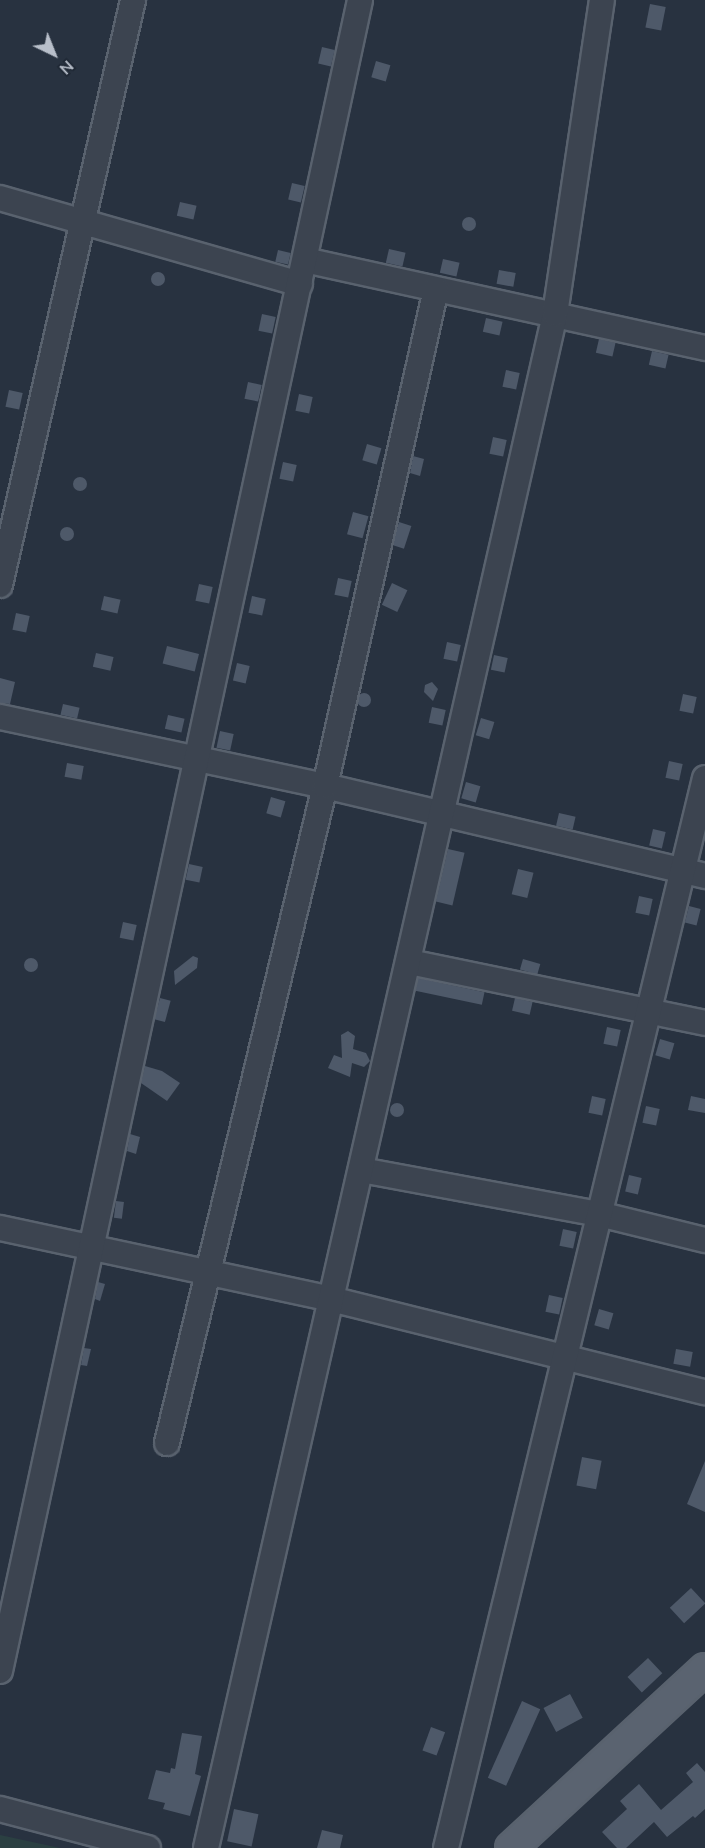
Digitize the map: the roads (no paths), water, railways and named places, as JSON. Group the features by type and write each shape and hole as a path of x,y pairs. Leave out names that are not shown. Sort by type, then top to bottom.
{"main road":[{"path":"513,1847 705,1670"}],"street":[{"path":"0,585 134,0"},
{"path":"0,1671 360,0"},
{"path":"206,1848 555,314 602,0"},
{"path":"0,198 300,284"},
{"path":"305,260 705,348"},
{"path":"167,1443 325,786 436,289"},
{"path":"0,717 325,786 705,876"},
{"path":"446,1848 705,778"},
{"path":"409,962 705,1023"},
{"path":"361,1170 599,1214 705,1240"},
{"path":"0,1228 332,1299 564,1359 705,1392"},
{"path":"0,1809 148,1848"}]}
